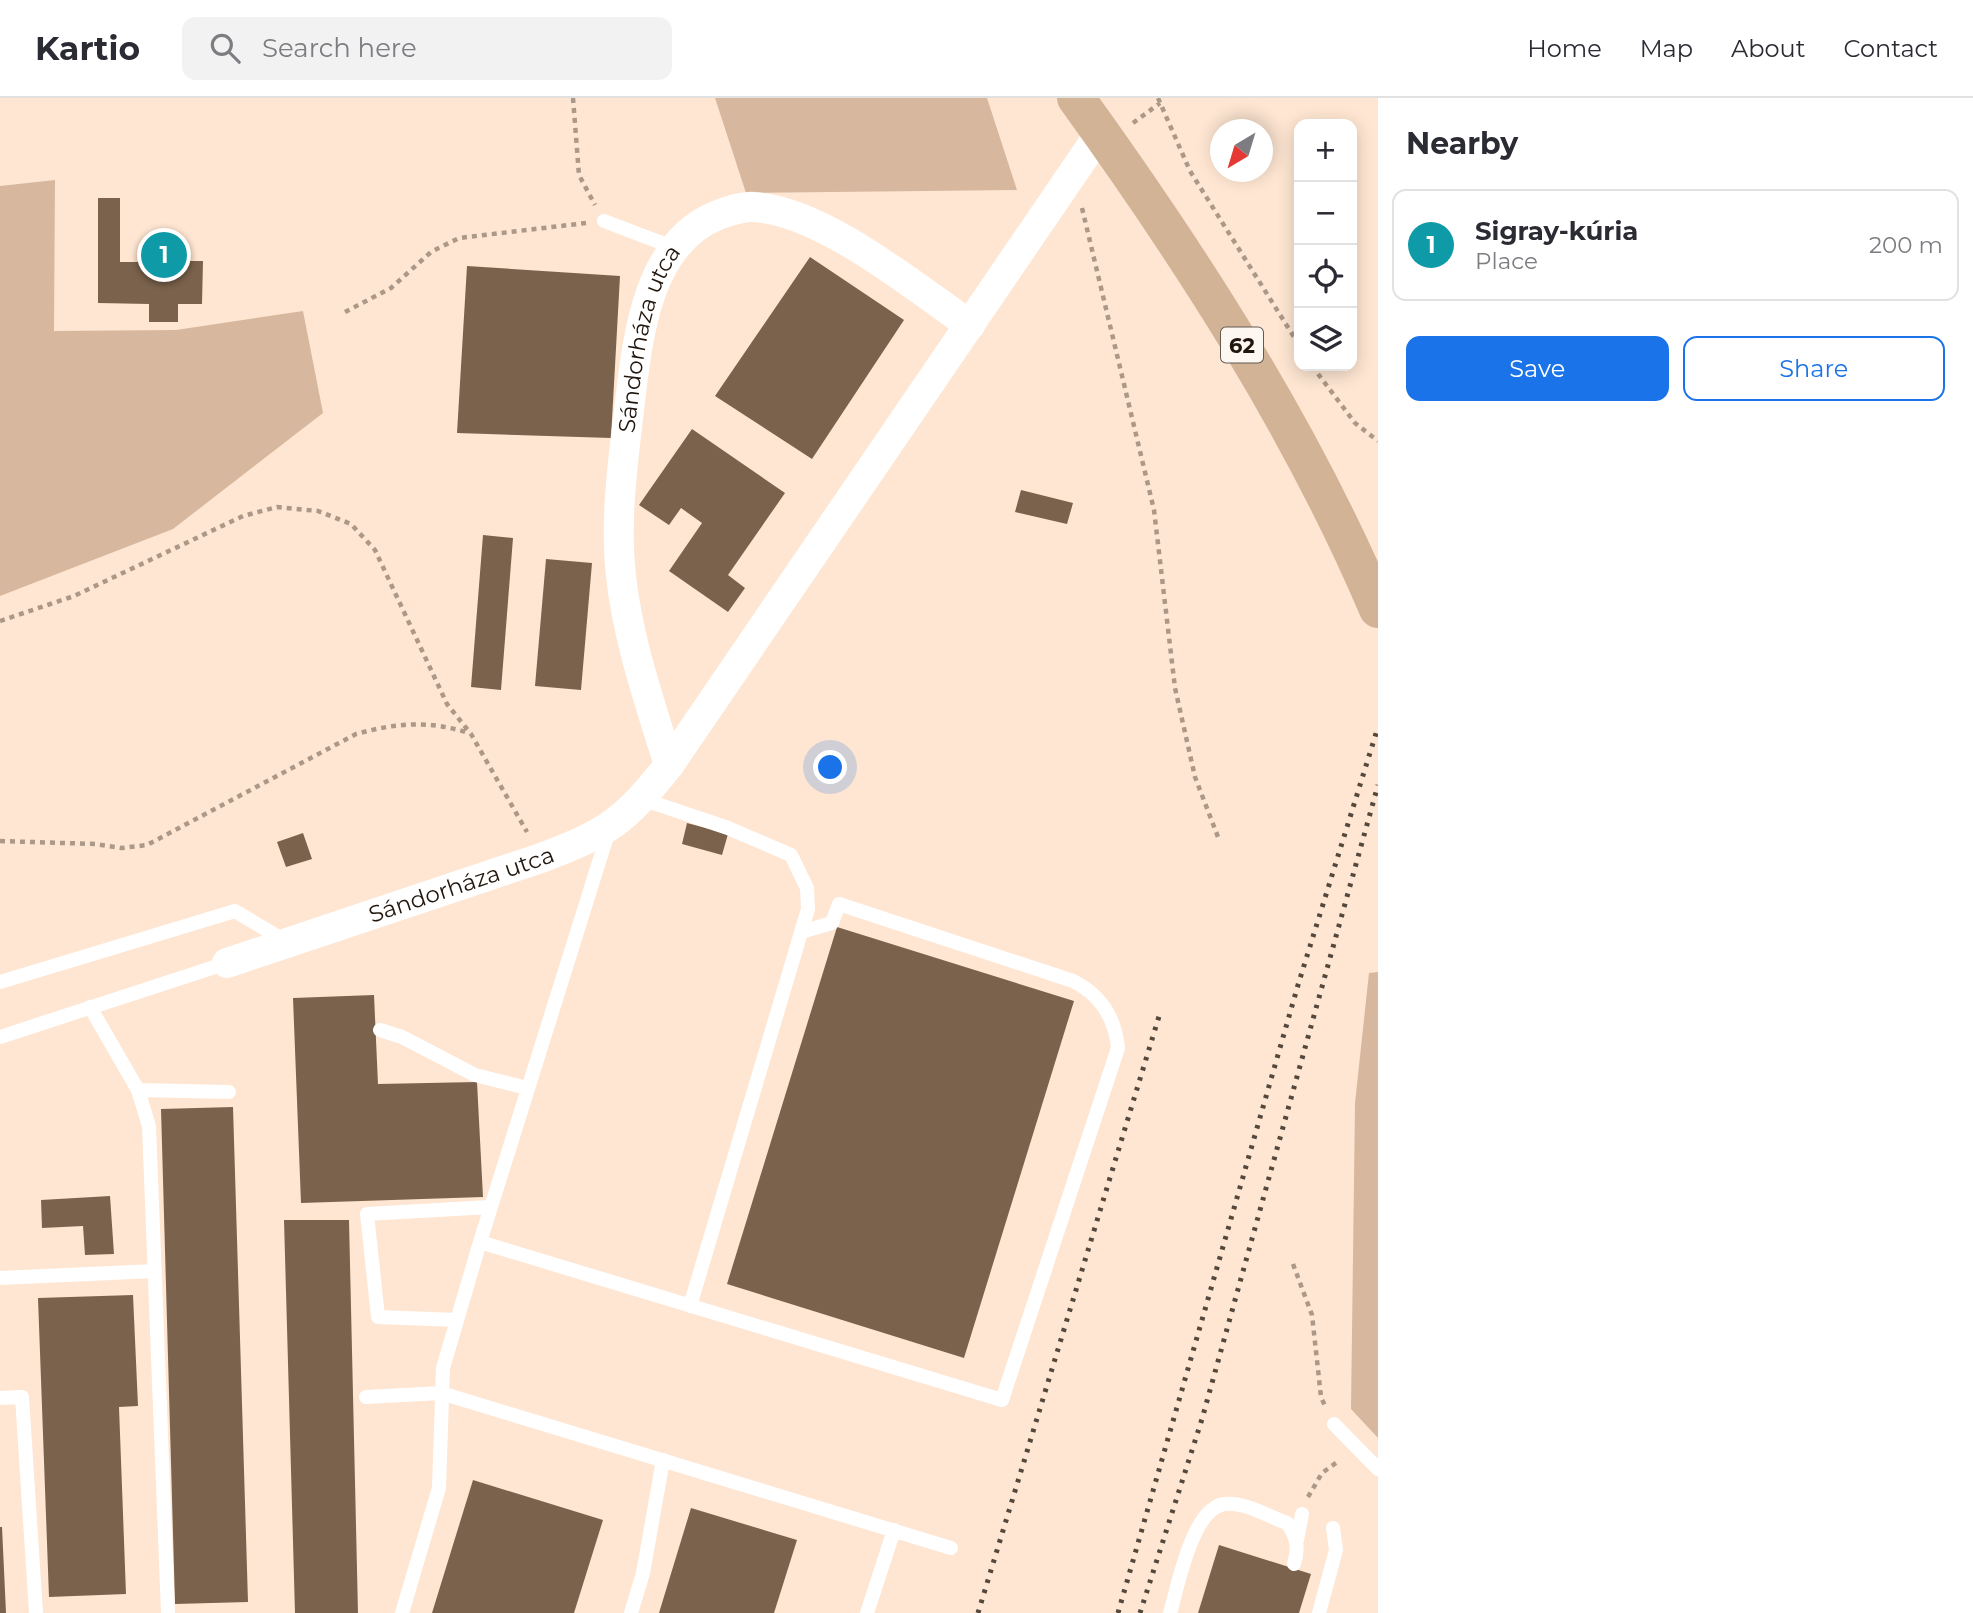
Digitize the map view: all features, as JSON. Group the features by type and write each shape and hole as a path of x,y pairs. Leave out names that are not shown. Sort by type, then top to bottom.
{"main road":[{"name":"62","path":"1076,98 1171,234 1279,407 1321,486 1378,609"}],"street":[{"name":"Sándorháza utca","path":"227,963 541,858 609,828 642,799 669,765 1072,170 1101,132"},
{"name":"Sándorháza utca","path":"669,765 627,618 621,574 619,517 622,469 643,321 650,295 675,248 707,219 751,207 773,209 798,216 830,231 970,324"}],"lane":[{"path":"604,221 675,248"},
{"path":"642,799 728,828 791,855 807,888 808,909 691,1306"},
{"path":"402,1613 439,1488 443,1368 490,1207 609,828"},
{"path":"480,1242 1002,1400 1118,1048 1113,1021 1097,996 1073,981 839,904 832,923 801,932"},
{"path":"0,982 235,911 287,942"},
{"path":"0,1037 227,963"},
{"path":"90,1007 138,1090 149,1126 168,1613"},
{"path":"380,1030 402,1037 475,1074 527,1088"},
{"path":"138,1090 229,1091"},
{"path":"457,1320 378,1317 367,1214 490,1207"},
{"path":"0,1278 155,1271"},
{"path":"366,1397 441,1393 951,1548"},
{"path":"0,1398 22,1397 36,1613"},
{"path":"1334,1424 1362,1457 1378,1469"},
{"path":"631,1613 643,1573 663,1460"},
{"path":"1170,1613 1195,1534 1214,1508 1225,1504 1241,1506 1287,1523 1297,1541"},
{"path":"1294,1564 1302,1514"},
{"path":"1319,1613 1336,1550 1333,1528"},
{"path":"867,1613 894,1530"}],"path":[{"path":"345,312 391,288 431,252 459,238 604,221 579,175 573,98"},
{"path":"1158,98 1190,171 1294,337"},
{"path":"1072,170 1153,510 1175,688 1195,777 1218,837"},
{"path":"1316,371 1348,415 1378,441"},
{"path":"0,621 74,596 243,516 277,506 318,511 351,524 375,550 447,704 471,734 541,858"},
{"path":"0,841 95,844 122,848 147,845 356,734 393,724 423,723 471,734"},
{"path":"1293,1264 1312,1315 1321,1397 1334,1424"},
{"path":"1302,1514 1312,1486 1332,1464 1362,1457"}],"shaded area":[{"path":"715,98 987,98 1017,190 746,193"},
{"path":"55,180 54,331 176,330 303,311 323,413 173,529 0,596 0,186"},
{"path":"1378,972 1378,1438 1351,1409 1355,1103 1369,973"}],"building":[{"path":"98,198 120,198 120,262 152,262 152,249 177,250 177,261 203,261 202,304 178,304 178,322 149,322 149,304 98,303"},
{"path":"810,257 904,320 812,459 715,396"},
{"path":"467,266 620,276 611,438 457,433"},
{"path":"692,429 785,493 728,575 745,588 728,612 669,571 702,523 681,508 669,525 639,505"},
{"path":"1021,490 1073,503 1067,524 1015,512"},
{"path":"483,535 513,538 501,690 471,687"},
{"path":"546,559 592,563 581,690 535,686"},
{"path":"687,823 728,834 722,855 682,844"},
{"path":"303,833 312,859 286,867 277,842"},
{"path":"837,927 1074,1001 964,1358 727,1284"},
{"path":"374,995 378,1084 477,1082 483,1197 301,1203 293,998"},
{"path":"233,1107 248,1602 175,1604 161,1109"},
{"path":"110,1196 114,1254 85,1255 83,1226 42,1228 41,1200"},
{"path":"284,1220 349,1220 358,1613 295,1613"},
{"path":"133,1295 138,1406 119,1407 126,1594 49,1597 38,1298"},
{"path":"473,1480 603,1520 574,1613 432,1613"},
{"path":"691,1508 797,1540 774,1613 659,1613"},
{"path":"2,1527 6,1613 0,1613"},
{"path":"1219,1545 1311,1574 1299,1613 1198,1613"}],"railway":[{"path":"1118,1613 1298,985 1378,727"},
{"path":"1140,1613 1202,1419 1378,785"},
{"path":"978,1613 1160,1013"}],"place":[{"name":"Sigray-kúria","path":"164,255"}]}
